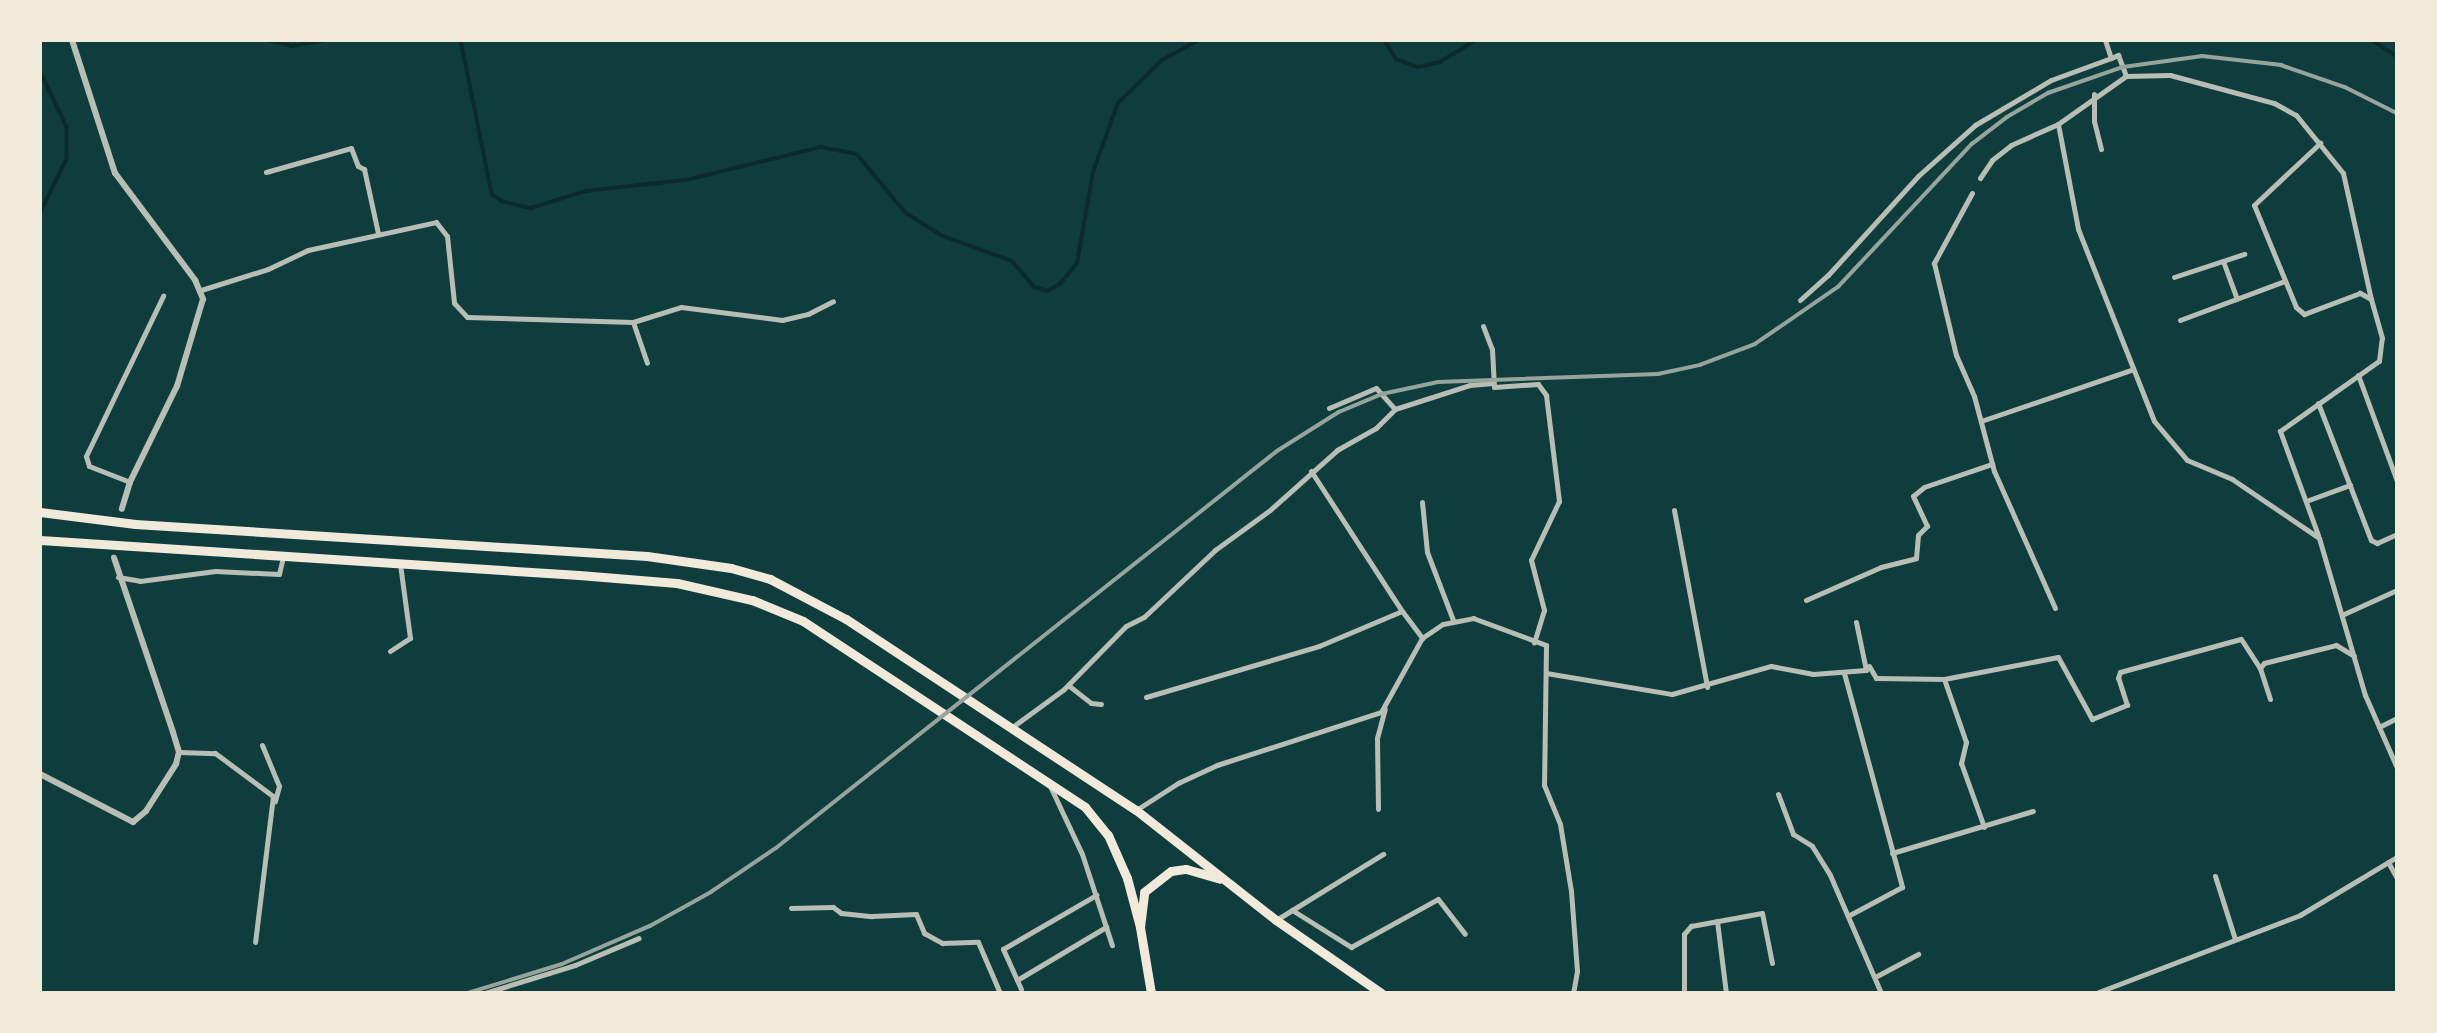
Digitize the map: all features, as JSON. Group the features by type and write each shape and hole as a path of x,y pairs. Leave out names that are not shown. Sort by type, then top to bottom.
{"highway":[{"path":"40,512 135,524 647,556 731,568 804,596 912,662 1136,810 1276,920 1381,993"},
{"path":"40,540 677,583 752,600 803,621 901,682 1045,777 1085,807 1108,835 1128,878 1140,927 1151,993"},
{"path":"1140,927 1144,892 1171,871 1186,869 1225,880"}],"street":[{"path":"72,40 115,173 201,290 203,307 181,373 130,482 122,509"},
{"path":"2105,40 2110,58"},
{"path":"1800,300 1828,275 1918,176 1975,125 2051,80 2118,55 2126,76"},
{"path":"1980,178 1992,160 2011,145 2039,129 2058,124 2094,94 2126,76 2170,75 2274,103 2296,115 2320,143 2349,189 2371,299 2382,338 2381,357 2358,376 2287,423 2278,436 2319,538 2344,614 2354,656 2379,727 2397,768"},
{"path":"2094,94 2094,121 2101,149"},
{"path":"2058,124 2078,229 2131,370 2154,421 2174,450 2232,479 2319,538"},
{"path":"2320,143 2254,205 2296,307 2304,314 2347,295 2360,293 2371,299"},
{"path":"265,172 351,148 358,166 364,169 378,233"},
{"path":"1972,193 1934,263 1956,355 1981,421 1992,464 2056,608"},
{"path":"201,290 268,269 308,250 424,222 441,226 447,236 454,303 467,317 633,323 673,307 794,318 833,301"},
{"path":"2174,277 2244,254"},
{"path":"2223,261 2236,299"},
{"path":"2180,320 2285,281"},
{"path":"130,482 89,466 86,456 163,296"},
{"path":"633,323 648,363"},
{"path":"1483,326 1492,349 1493,383 1499,389 1538,384 1546,395 1559,500 1531,561 1544,610 1534,642"},
{"path":"1981,421 2131,370"},
{"path":"2358,376 2397,481"},
{"path":"1011,728 1068,685 1126,626 1144,617 1214,550 1270,510 1311,471 1353,438 1376,428 1395,409 1470,385 1493,383"},
{"path":"1329,408 1376,388 1395,409"},
{"path":"2318,403 2374,543 2397,534"},
{"path":"1806,600 1881,567 1916,558 1918,536 1927,526 1913,496 1924,487 1992,464"},
{"path":"1311,471 1422,638"},
{"path":"2305,502 2350,485"},
{"path":"1422,502 1427,552 1454,620"},
{"path":"1674,510 1707,687"},
{"path":"118,577 140,581 215,572 279,574 283,556"},
{"path":"40,774 133,822 159,794 179,752 150,659 118,577 114,558"},
{"path":"390,650 410,638 400,564"},
{"path":"2344,614 2397,590"},
{"path":"1146,697 1319,646 1402,611"},
{"path":"1378,809 1377,738 1386,706 1422,638 1454,620 1473,618 1548,648 1544,785 1560,824 1571,891 1577,971 1573,993"},
{"path":"1856,622 1869,666 1876,678 1944,679 2058,657 2092,719 2127,705 2117,676 2143,665 2241,639 2260,668 2270,699"},
{"path":"2260,668 2264,663 2336,645 2354,656"},
{"path":"1546,673 1658,693 1707,687 1771,666 1813,674 1844,673 1869,666"},
{"path":"1844,673 1902,888 1848,916"},
{"path":"1944,679 1966,742 1961,763 1984,827"},
{"path":"1068,685 1091,703 1101,704"},
{"path":"1136,810 1178,783 1217,765 1374,715 1386,706"},
{"path":"2379,727 2397,718"},
{"path":"256,942 279,786 262,745"},
{"path":"179,752 215,753 237,773 266,789 275,802"},
{"path":"1045,777 1083,853 1112,945"},
{"path":"1779,794 1793,834 1807,841 1821,859 1881,993"},
{"path":"1892,853 1930,838 1984,827 2033,811"},
{"path":"1276,920 1383,854"},
{"path":"2096,993 2328,901 2397,857"},
{"path":"2388,862 2397,878"},
{"path":"2215,876 2235,939"},
{"path":"1021,989 1003,949 1096,895"},
{"path":"1292,910 1351,947 1438,899 1465,934"},
{"path":"791,908 834,906 841,913 872,916 916,914 924,933 942,943 978,942 1000,993"},
{"path":"1684,993 1685,930 1762,913 1772,963"},
{"path":"1717,921 1726,993"},
{"path":"1017,980 1106,927"},
{"path":"485,993 575,965 639,938"},
{"path":"1875,978 1918,954"}],"waterway":[{"path":"267,40 292,46 325,40"},
{"path":"461,40 492,194 502,201 531,208 586,191 686,180 821,147 857,154 906,213 943,236 1012,261 1035,287 1047,291 1060,284 1077,263 1093,172 1118,103 1162,60 1199,40"},
{"path":"1385,40 1396,59 1418,67 1440,62 1476,40"},
{"path":"2372,40 2397,56"},
{"path":"40,71 67,127 67,159 40,214"}],"railway":[{"path":"468,993 562,964 650,926 711,892 776,848 1277,451 1339,412 1382,394 1438,382 1658,374 1700,365 1755,344 1838,287 1972,144 2007,117 2048,93 2123,67 2202,56 2281,65 2345,87 2397,113"}]}
